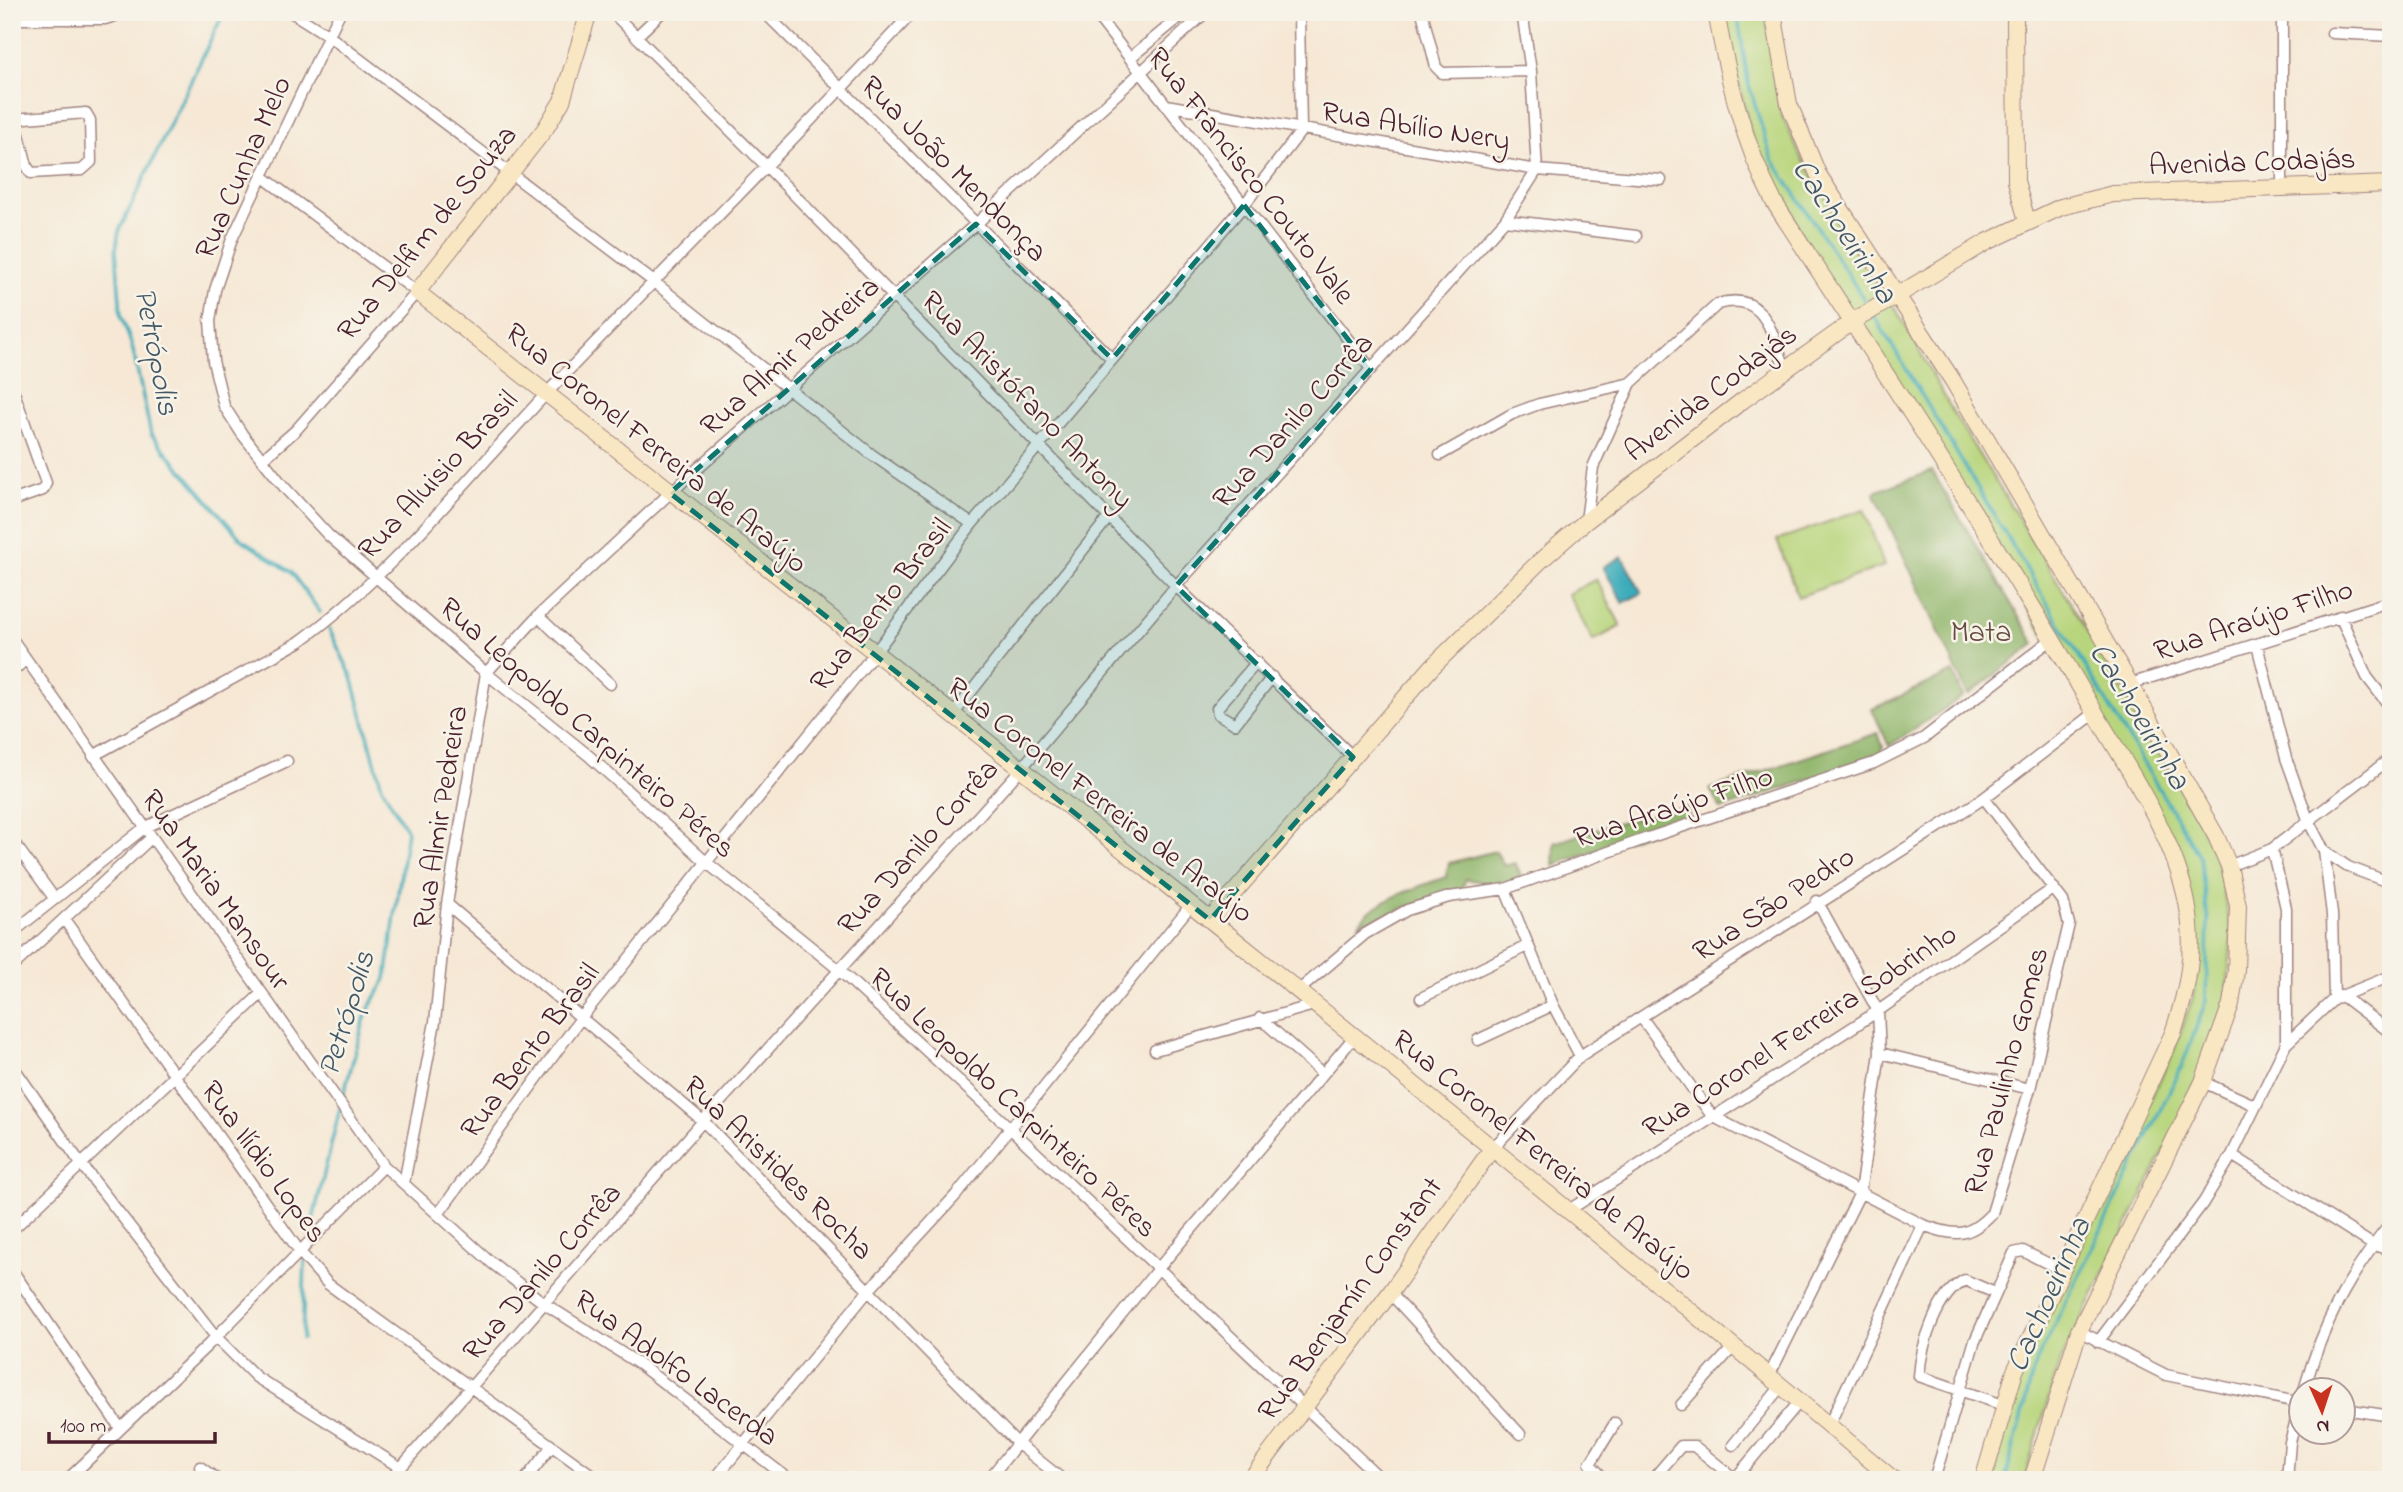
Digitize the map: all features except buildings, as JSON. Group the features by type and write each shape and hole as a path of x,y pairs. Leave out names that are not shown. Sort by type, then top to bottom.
{"street":[{"path":"291,12 329,36 654,282 871,454 972,524"},
{"name":"Rua Cunha Melo","path":"264,459 242,435 224,406 210,339 213,300 232,239 340,12"},
{"name":"Rua Delfim de Souza","path":"264,459 296,430 416,292 512,174 562,101 589,12"},
{"name":"Rua Aristófano Antony","path":"612,12 768,167 1176,586 1353,757"},
{"path":"636,37 662,12"},
{"name":"Rua João Mendonça","path":"764,12 1112,359"},
{"name":"Rua Aluisio Brasil","path":"93,756 299,642 330,620 376,576 913,12"},
{"name":"Rua Francisco Couto Vale","path":"1094,12 1371,369"},
{"path":"1130,58 1186,12"},
{"name":"Rua Almir Pedreira","path":"404,1183 435,1022 447,904 485,673 538,616 670,493 976,224 1206,12"},
{"path":"1299,12 1301,131"},
{"path":"1422,12 1431,51 1436,66 1442,73 1531,71"},
{"path":"1522,12 1531,71 1536,170"},
{"path":"1716,12 1732,92 1756,167 1774,202 1857,320 2052,639 2166,839 2187,903 2192,957 2187,994 2173,1033 2061,1270 2003,1405 1983,1480"},
{"path":"1773,12 1789,104 1818,174 1894,298 1953,381 2130,684 2216,836 2229,866 2238,906 2236,971 2231,1004 2203,1082 2079,1331 2032,1480"},
{"path":"2015,12 2016,181 2027,221"},
{"path":"2282,12 2282,187"},
{"path":"12,19 105,19 115,16"},
{"path":"2332,33 2391,36"},
{"name":"Rua Abílio Nery","path":"1166,105 1301,131 1536,170 1661,180"},
{"path":"12,107 14,119 29,170 34,173 88,167 93,156 90,120 86,113 14,119"},
{"name":"Rua Bento Brasil","path":"439,1213 581,1018 874,654 972,524 1244,205 1301,131"},
{"name":"Rua Danilo Corrêa","path":"390,1480 703,1121 1020,770 1176,586 1505,220 1536,170"},
{"name":"Rua Coronel Ferreira de Araújo","path":"262,177 547,394 1210,920 1491,1150 1569,1210 1894,1480"},
{"name":"Avenida Codajás","path":"1210,920 1433,667 1586,521 1786,370 1857,320 2027,221 2061,207 2113,194 2391,184"},
{"path":"1505,220 1636,236"},
{"path":"1586,521 1593,467 1631,383 1718,304 1736,298 1750,302 1763,316 1786,370"},
{"path":"1440,456 1512,414 1539,404 1631,383"},
{"path":"12,387 46,483 43,490 12,501"},
{"name":"Rua Leopoldo Carpinteiro Péres","path":"264,459 285,488 328,535 485,673 588,755 706,862 838,970 1010,1128 1157,1270 1382,1480"},
{"path":"952,716 1109,517"},
{"name":"Rua Araújo Filho","path":"2130,684 2391,601"},
{"path":"538,616 610,684"},
{"path":"2340,616 2367,677 2391,708"},
{"name":"Rua Maria Mansour","path":"12,639 384,1166 404,1183"},
{"name":"Rua Araújo Filho","path":"1297,992 1365,934 1407,910 1449,897 1505,889 1874,763 1924,738 2052,639"},
{"path":"2257,645 2272,712 2309,822 2324,850 2338,997"},
{"path":"12,672 26,659"},
{"path":"1257,662 1217,708 1218,714 1231,724 1236,723 1272,677"},
{"name":"Rua São Pedro","path":"1491,1150 1580,1056 1642,1018 1817,901 1984,798 2095,713"},
{"path":"2229,866 2272,849 2391,758"},
{"path":"12,933 54,898 147,833 286,761"},
{"name":"Rua Paulinho Gomes","path":"1642,1018 1712,1116 1923,1224 1947,1233 1965,1233 1980,1226 1992,1213 2029,1089 2069,929 2067,910 2054,888 1984,798"},
{"path":"12,967 64,919 147,833"},
{"path":"12,840 54,898"},
{"path":"2272,849 2286,908 2286,1044"},
{"path":"2324,850 2348,867 2391,883"},
{"name":"Rua Coronel Ferreira Sobrinho","path":"1569,1210 1878,1011 2054,888"},
{"path":"1505,889 1553,1005 1580,1056"},
{"path":"1733,1445 1776,1380 1860,1193 1880,1054 1878,1011 1817,901"},
{"name":"Rua Aristides Rocha","path":"447,904 703,1121 1017,1443 1063,1480"},
{"path":"713,1480 869,1290 957,1194 1191,905"},
{"name":"Rua Ilídio Lopes","path":"64,919 174,1078 300,1252 328,1284 474,1386 551,1447 599,1480"},
{"path":"1421,998 1527,946"},
{"path":"2098,1342 2203,1203 2232,1155 2286,1044 2338,997 2391,976"},
{"path":"12,1230 261,994"},
{"path":"2338,997 2391,1033"},
{"path":"1155,1050 1260,1018 1314,1005"},
{"path":"1479,1041 1553,1005"},
{"path":"1260,1018 1323,1074"},
{"path":"988,1480 1157,1270 1355,1036"},
{"path":"1880,1054 2029,1089"},
{"path":"12,1065 81,1164 216,1337 256,1377 401,1468"},
{"path":"2203,1082 2254,1105"},
{"name":"Rua Benjamín Constant","path":"1250,1480 1390,1293 1491,1150"},
{"path":"2232,1155 2373,1245 2391,1250"},
{"path":"67,1480 216,1337 384,1166"},
{"name":"Rua Adolfo Lacerda","path":"404,1183 492,1263 545,1304 639,1364 790,1480"},
{"path":"2309,1376 2331,1310 2373,1245 2391,1223"},
{"path":"1829,1425 1923,1224"},
{"path":"1934,1480 1979,1331 2014,1253 2018,1251 2061,1270"},
{"path":"12,1270 120,1428"},
{"path":"1995,1293 1971,1280 1961,1281 1950,1292 1930,1331 1919,1376 2003,1405"},
{"path":"1390,1293 1520,1434"},
{"path":"2079,1331 2166,1375 2288,1398"},
{"path":"1681,1405 1734,1346"},
{"path":"1652,1480 1681,1447 1688,1445 1694,1446 1735,1480 1800,1401"},
{"path":"2358,1411 2391,1416"},
{"path":"1605,1480 1590,1464 1615,1423"},
{"path":"2287,1480 2290,1446"},
{"path":"525,1480 551,1447"},
{"path":"200,1467 218,1480"}],"highlighted area":[{"path":"1244,205 1371,369 1176,586 1353,757 1210,920 670,493 976,224 1112,359"}],"green space":[{"path":"1722,12 1765,12 1781,114 1800,155 1886,291 1958,421 2046,562 2200,822 2218,864 2232,935 2226,1005 2189,1101 2059,1364 2024,1480 1989,1480 2025,1355 2174,1051 2193,997 2197,961 2172,845 1759,168"},
{"name":"Mata","path":"1932,471 2035,644 1968,695 1874,492"},
{"path":"1864,509 1884,566 1798,597 1777,540"},
{"path":"1596,579 1621,626 1593,641 1568,594"},
{"path":"1953,672 1963,696 1889,746 1872,709"},
{"path":"1878,733 1883,747 1877,757 1721,809 1710,789"},
{"path":"1687,807 1690,818 1553,865 1554,843 1617,823"},
{"path":"1496,851 1504,866 1515,863 1521,876 1515,881 1502,884 1466,879 1462,888 1359,924 1374,908 1385,902 1446,877 1449,863"}],"water":[{"path":"1622,557 1642,593 1623,603 1603,567"}],"waterway":[{"name":"Petrópolis","path":"224,12 119,231 116,249 121,315 132,346 151,434 241,539 291,572 320,612"},
{"name":"Cachoeirinha","path":"1737,12 1748,82 1771,157 1869,307"},
{"name":"Cachoeirinha","path":"1873,314 2200,857 2208,920 2206,1001 2182,1066 2035,1364 2005,1480"},
{"name":"Petrópolis","path":"329,629 352,677 382,787 407,831 386,979 366,1014 342,1100"},
{"name":"Petrópolis","path":"309,1236 340,1108"},
{"name":"Petrópolis","path":"302,1339 305,1261"}]}
